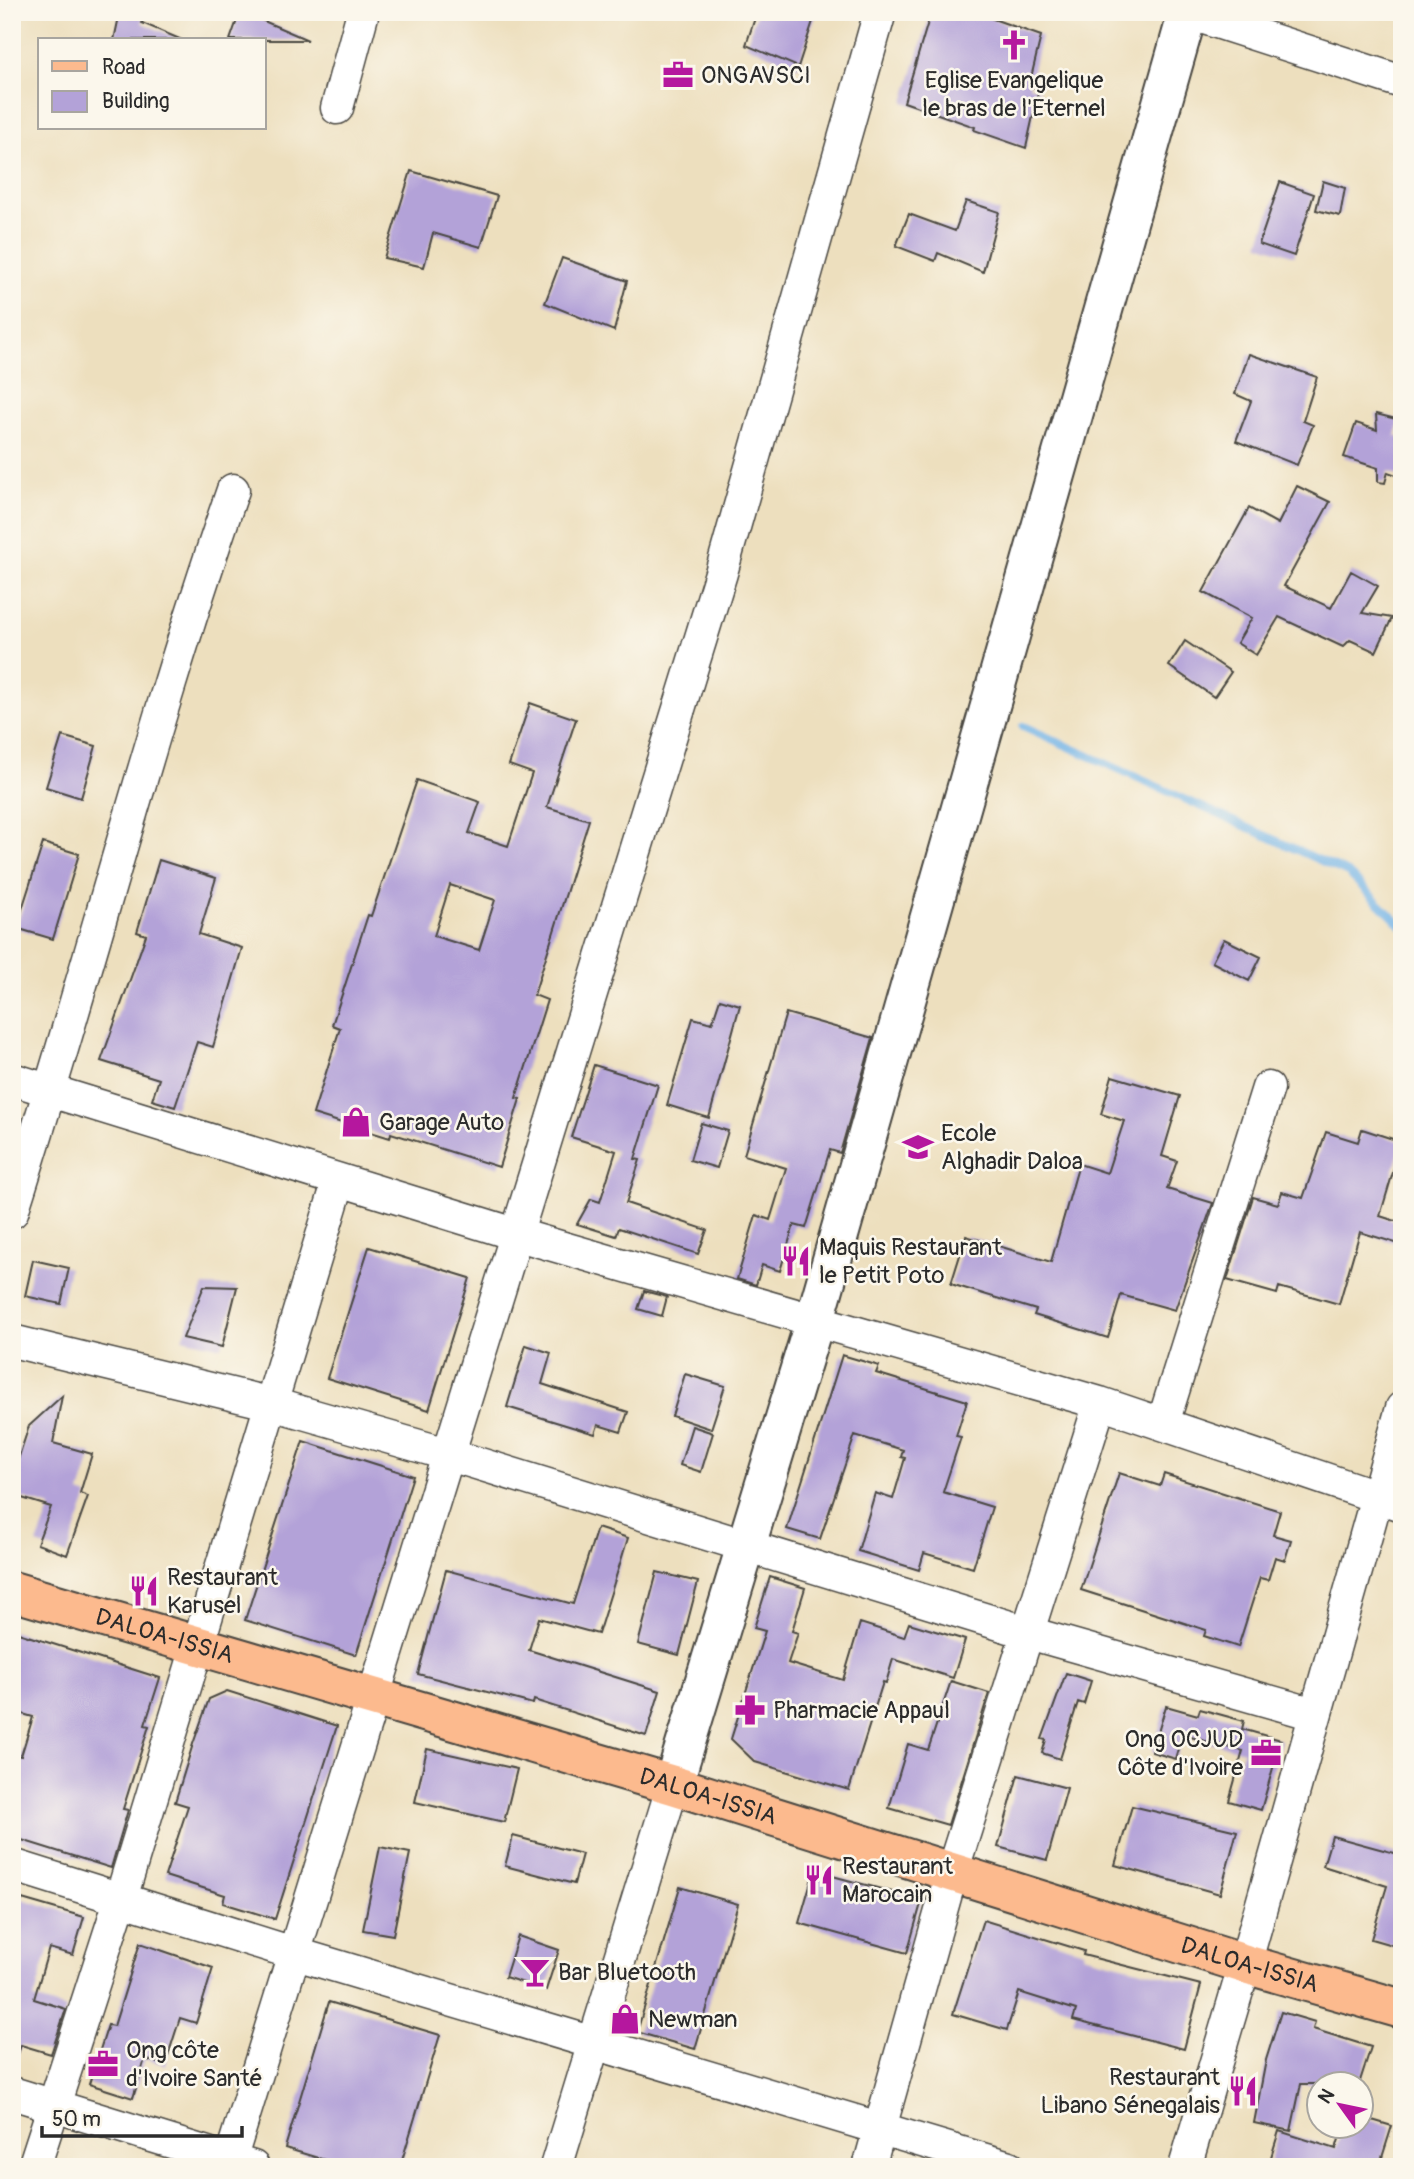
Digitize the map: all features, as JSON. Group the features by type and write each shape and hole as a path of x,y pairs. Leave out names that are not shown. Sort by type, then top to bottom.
{"main road":[{"name":"DALOA-ISSIA","path":"12,1591 673,1785 1245,1964 1402,2010"}],"street":[{"path":"337,108 363,12"},
{"path":"12,2093 237,2164 293,1953 721,573 880,12"},
{"path":"556,2167 814,1323 1188,12 1402,82"},
{"path":"12,1212 51,1091 190,614 233,490"},
{"path":"12,1079 515,1234 814,1323 1100,1403 1389,1502"},
{"path":"1163,1423 1268,1088"},
{"path":"34,2167 121,1898 339,1180"},
{"path":"12,1341 272,1404 447,1454 1029,1633 1314,1714"},
{"path":"869,2167 952,1872 1100,1403"},
{"path":"1185,2167 1245,1964 1314,1714 1389,1502 1402,1408"},
{"path":"12,1865 293,1953 1009,2167"}],"building":[{"path":"120,12 145,12 142,23 177,38 114,38"},
{"path":"240,12 243,12 308,40 266,40 231,38"},
{"path":"757,12 816,12 798,67 746,45"},
{"path":"931,12 986,12 985,16 1041,36 1029,86 1039,89 1026,148 904,102"},
{"path":"411,171 497,196 481,247 433,233 424,267 384,258"},
{"path":"1323,181 1345,188 1340,216 1316,210"},
{"path":"1280,182 1314,194 1294,256 1259,244"},
{"path":"966,201 999,212 983,272 938,253 935,261 896,246 909,214 955,231"},
{"path":"562,258 627,281 614,331 545,303"},
{"path":"1249,354 1317,377 1303,421 1313,425 1297,465 1236,441 1251,401 1235,394"},
{"path":"1376,414 1400,420 1396,436 1402,438 1402,477 1388,472 1385,483 1378,482 1378,468 1344,457 1356,423 1377,430"},
{"path":"1297,486 1330,502 1284,586 1331,608 1351,571 1378,586 1362,613 1392,618 1376,652 1350,640 1343,647 1279,617 1256,655 1237,643 1252,618 1203,592 1249,508 1278,524"},
{"path":"1185,641 1231,672 1214,697 1169,666"},
{"path":"530,703 576,719 547,807 589,820 534,995 547,1000 516,1098 520,1099 499,1167 391,1133 390,1138 313,1114 340,1028 332,1025 417,780 480,802 469,833 508,846 532,773 509,765","holes":["450,885 495,900 479,950 434,936"]},
{"path":"62,736 96,746 81,798 46,787"},
{"path":"43,843 79,854 53,939 16,928"},
{"path":"159,860 216,878 199,934 242,948 213,1047 197,1042 175,1107 152,1100 159,1079 101,1061 146,935 137,932"},
{"path":"1224,939 1261,957 1249,981 1212,962"},
{"path":"720,999 740,1005 709,1118 667,1105 693,1018 712,1023"},
{"path":"786,1013 873,1038 840,1153 830,1150 806,1228 794,1225 780,1271 762,1265 756,1285 737,1279 756,1215 770,1220 786,1168 744,1155"},
{"path":"594,1065 658,1085 635,1159 640,1160 626,1203 707,1230 698,1254 619,1228 616,1236 577,1224 591,1199 600,1202 616,1151 571,1137"},
{"path":"1112,1076 1180,1096 1162,1156 1177,1161 1167,1189 1213,1203 1175,1310 1121,1295 1108,1338 1034,1315 1036,1310 951,1284 966,1236 1051,1262 1079,1164 1107,1173 1124,1121 1101,1114"},
{"path":"701,1123 728,1131 717,1168 690,1160"},
{"path":"1362,1129 1402,1142 1380,1216 1402,1223 1402,1245 1360,1232 1339,1304 1279,1287 1277,1294 1227,1280 1253,1197 1278,1204 1282,1192 1303,1198 1326,1132 1358,1142"},
{"path":"369,1247 470,1278 429,1410 327,1378"},
{"path":"33,1260 69,1268 61,1304 25,1296"},
{"path":"204,1286 237,1287 222,1347 183,1338"},
{"path":"644,1291 667,1297 662,1316 638,1309"},
{"path":"526,1345 551,1353 542,1384 628,1412 621,1432 598,1425 595,1434 507,1407"},
{"path":"842,1355 879,1366 876,1373 967,1401 956,1436 961,1437 943,1492 992,1507 973,1568 924,1553 919,1570 858,1551 875,1493 893,1499 905,1458 901,1457 903,1450 855,1435 820,1539 787,1529"},
{"path":"685,1374 725,1386 711,1429 672,1416"},
{"path":"62,1396 53,1443 92,1454 80,1493 88,1496 67,1555 37,1544 51,1507 12,1495 12,1478 29,1426"},
{"path":"692,1426 713,1433 701,1472 680,1465"},
{"path":"303,1441 413,1476 356,1655 245,1620"},
{"path":"1119,1473 1160,1486 1164,1474 1280,1511 1273,1535 1291,1540 1285,1560 1275,1557 1268,1580 1260,1578 1238,1647 1204,1636 1206,1630 1081,1590"},
{"path":"597,1528 628,1538 598,1634 539,1618 529,1650 660,1691 646,1736 534,1700 533,1704 418,1674 446,1570 573,1604"},
{"path":"657,1572 698,1582 679,1655 638,1644"},
{"path":"770,1577 805,1588 792,1631 798,1633 788,1663 843,1680 860,1623 904,1637 909,1623 965,1640 953,1678 893,1659 886,1683 883,1682 849,1790 755,1762 731,1739 765,1631 754,1628"},
{"path":"12,1631 160,1678 145,1725 149,1726 123,1809 128,1810 111,1868 12,1837 12,1754 21,1756 33,1717 12,1711"},
{"path":"1066,1673 1091,1681 1084,1704 1078,1702 1060,1759 1042,1753 1046,1740 1042,1739"},
{"path":"951,1681 989,1693 948,1825 889,1808 908,1744 928,1750"},
{"path":"227,1691 337,1726 275,1919 223,1903 225,1895 165,1876 188,1806 175,1802 193,1744 209,1699"},
{"path":"1166,1706 1198,1715 1200,1709 1244,1721 1242,1729 1281,1740 1261,1810 1229,1801 1243,1751 1183,1735 1176,1759 1152,1752"},
{"path":"427,1749 517,1769 504,1822 415,1802"},
{"path":"1018,1775 1067,1788 1047,1860 998,1847"},
{"path":"1132,1806 1237,1831 1220,1894 1115,1865"},
{"path":"513,1836 582,1854 574,1884 505,1866"},
{"path":"1332,1836 1402,1855 1402,1948 1371,1939 1387,1886 1323,1866"},
{"path":"380,1847 410,1853 393,1935 363,1930"},
{"path":"814,1871 922,1900 907,1953 799,1923"},
{"path":"680,1887 738,1904 695,2049 637,2032"},
{"path":"22,1899 84,1917 73,1955 49,1948 34,1999 66,2009 51,2054 21,2045 18,2054 12,2053 12,1915 17,1916"},
{"path":"983,1920 1084,1951 1083,1955 1201,1985 1184,2049 1073,2020 1076,2010 1019,1992 1007,2030 953,2014"},
{"path":"518,1936 559,1950 546,1990 505,1977"},
{"path":"140,1943 213,1968 196,2023 180,2018 165,2065 145,2059 133,2098 89,2084 108,2025 114,2026"},
{"path":"329,2002 440,2035 400,2167 348,2167 285,2148"},
{"path":"1281,2012 1315,2022 1313,2029 1371,2047 1364,2070 1306,2070 1306,2084 1301,2084 1291,2131 1254,2123 1266,2060"},
{"path":"1376,2121 1392,2126 1379,2167 1268,2167 1279,2131 1336,2149 1339,2140 1376,2140"}],"waterway":[{"path":"1023,726 1348,873 1402,926"}],"place":[{"name":"Eglise Evangelique le bras de l'Eternel","path":"1014,45"},
{"name":"ONGAVSCI","path":"678,75"},
{"name":"Garage Auto","path":"356,1122"},
{"name":"Ecole Alghadir Daloa","path":"918,1147"},
{"name":"Maquis Restaurant le Petit Poto","path":"796,1261"},
{"name":"Restaurant Karusel","path":"144,1591"},
{"name":"Pharmacie Appaul","path":"750,1710"},
{"name":"Ong OCJUD Côte d'Ivoire","path":"1266,1753"},
{"name":"Restaurant Marocain","path":"819,1880"},
{"name":"Bar Bluetooth","path":"535,1972"},
{"name":"Newman","path":"625,2019"},
{"name":"Ong côte d'Ivoire Santé","path":"103,2064"},
{"name":"Restaurant Libano Sénegalais","path":"1243,2091"}]}
